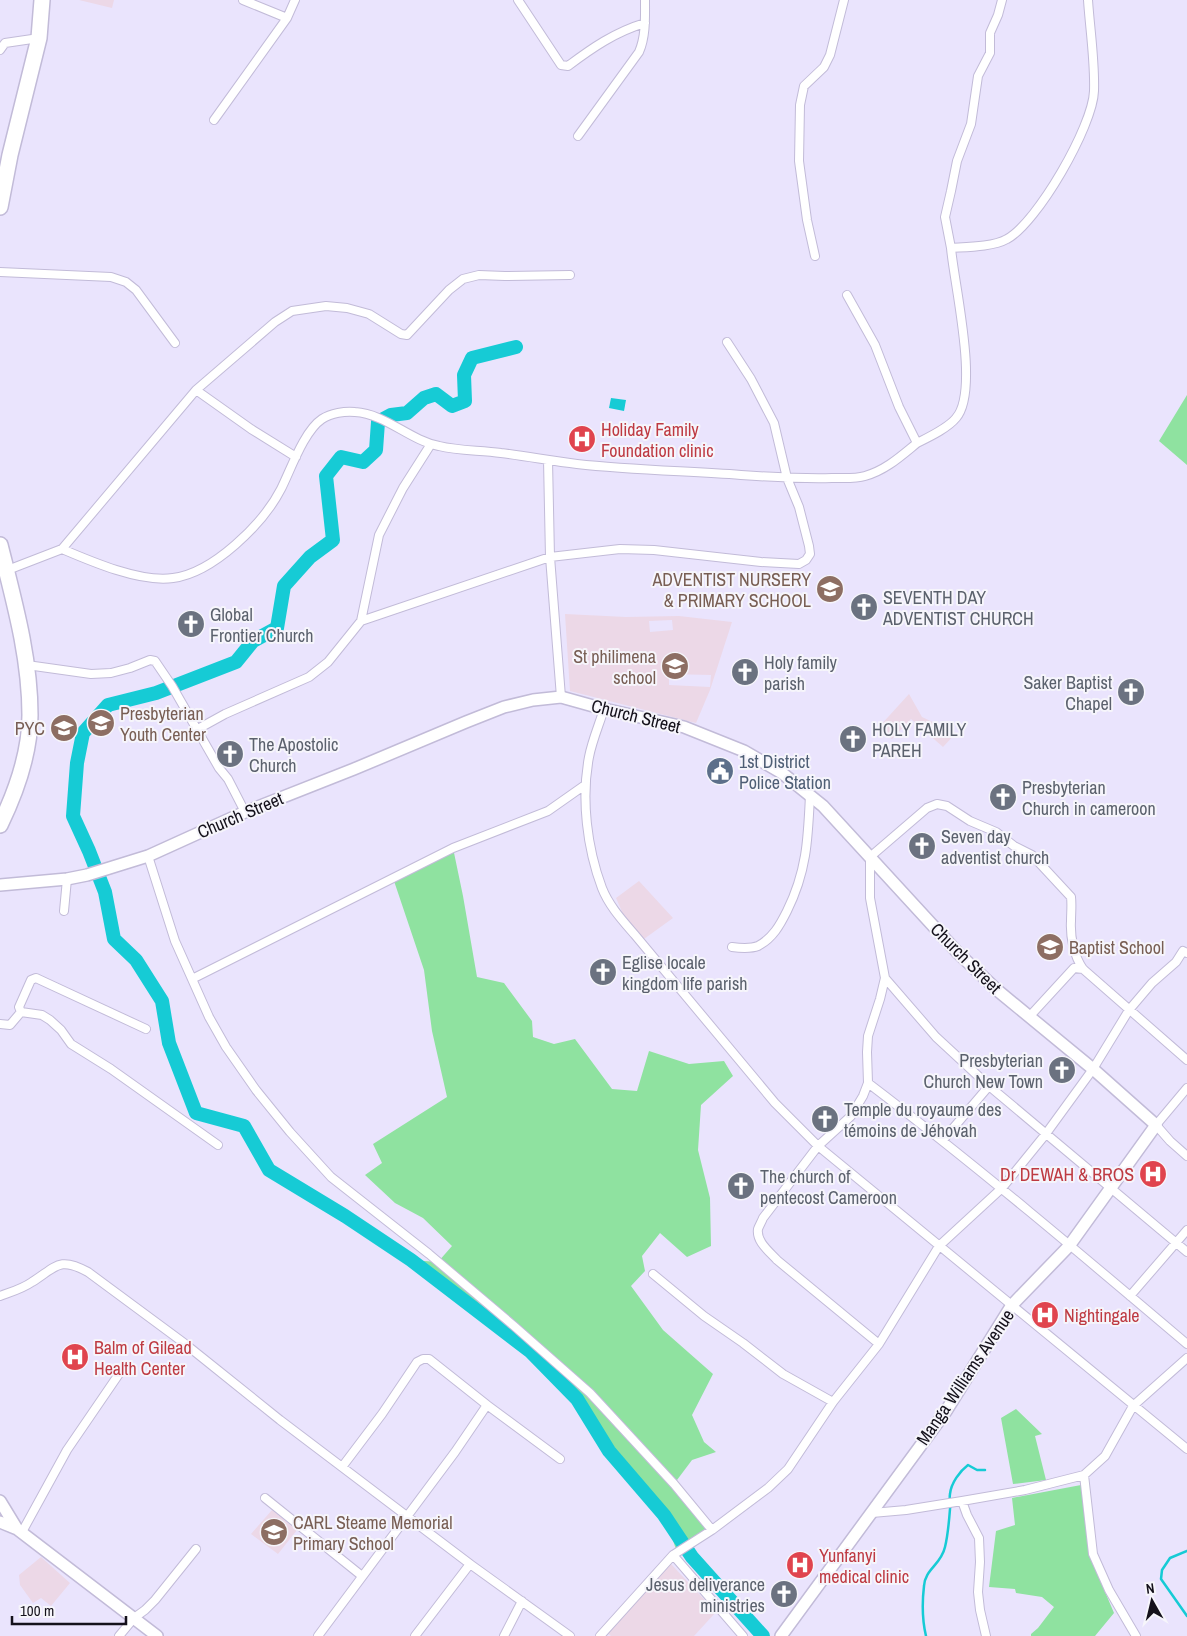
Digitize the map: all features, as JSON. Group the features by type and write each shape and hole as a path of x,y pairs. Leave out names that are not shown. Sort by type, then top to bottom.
{"highway":[{"path":"0,207 10,155 39,38 42,0"},
{"path":"0,545 3,571 19,620 26,666 30,715 27,742 17,783 0,824"}],"main road":[{"name":"Church Street","path":"0,885 67,879 87,875 148,856 245,812 504,707 533,700 561,697 684,727 744,751 782,773 810,794 958,953 997,990 1093,1069 1156,1125"},
{"name":"Manga Williams Avenue","path":"781,1636 946,1411 1012,1305 1069,1246 1156,1125"},
{"path":"0,1501 19,1530"},
{"path":"0,1522 19,1530 158,1636"}],"street":[{"path":"243,0 287,18"},
{"path":"214,120 287,18 295,0"},
{"path":"518,0 561,65 564,66 568,66 605,39 645,23"},
{"path":"578,136 639,52 645,23 645,0"},
{"path":"815,256 807,220 799,161 800,106 804,86 824,67 830,55 844,0"},
{"path":"62,549 112,568 142,576 172,578 190,573 217,559 242,539 260,520 280,492 296,457 312,429 323,418 338,413 370,414 431,444 548,460 787,478 863,477 883,470 917,442 934,434 957,418 962,405 965,391 966,351 945,218 957,161 971,124 978,76 990,53 990,33 1002,0"},
{"path":"951,248 1004,241 1020,230 1054,185 1088,118 1094,92 1088,0"},
{"path":"0,50 6,43 39,38"},
{"path":"0,58 6,43"},
{"path":"0,272 111,277 126,282 136,290 175,343"},
{"path":"3,571 62,549 196,390 275,322 292,311 326,306 346,308 368,314 402,334 408,335 449,290 463,279 479,274 505,276 570,275"},
{"path":"847,295 875,345 899,406 917,442"},
{"path":"361,621 550,556 592,551 646,550 761,562 799,564 806,560 810,554 809,546 799,507 787,478 774,423 751,379 727,342"},
{"path":"196,390 251,429 296,457"},
{"path":"196,730 234,710 308,677 328,662 361,621 379,536 403,488 431,444"},
{"path":"548,460 550,556 561,697"},
{"path":"26,666 90,674 130,668 150,660 155,661 172,686 219,768 228,779 245,812"},
{"path":"604,709 589,755 585,785 589,833 594,858 603,889 614,909 673,983 775,1103 818,1146 1187,1449"},
{"path":"192,980 453,848 548,811 585,785"},
{"path":"732,947 744,949 757,946 779,929 803,870 806,856 810,794"},
{"path":"879,1344 763,1246 758,1230 764,1218 818,1146 851,1116 863,1096 868,1083 868,1036 885,978 870,898 870,857 927,808 937,804 947,806 970,820 996,832 1014,846 1032,855 1071,897 1071,925 1074,948 1083,969 1187,1060"},
{"path":"148,856 175,941 209,1017 226,1047 256,1090 308,1154 331,1177 429,1254 590,1393 674,1484 712,1530"},
{"path":"64,911 67,879"},
{"path":"600,1636 675,1553 712,1530 768,1488 788,1469 833,1402 879,1344 939,1246 1002,1188 1045,1135 1093,1069 1129,1010 1152,983 1176,962 1183,951 1187,953"},
{"path":"1029,1017 1074,968 1083,969"},
{"path":"22,1012 19,1007 31,980 36,978 146,1029"},
{"path":"885,978 936,1037 989,1086 1045,1135 1187,1252"},
{"path":"0,1024 10,1025 22,1012"},
{"path":"22,1012 42,1015 50,1020 61,1030 71,1044 111,1069 218,1145"},
{"path":"868,1083 1002,1188 1187,1344"},
{"path":"943,1140 989,1086"},
{"path":"1187,1088 1156,1125 1187,1156"},
{"path":"1130,1296 1187,1230"},
{"path":"0,1296 25,1286 54,1266 65,1264 76,1266 101,1281 184,1342 280,1420 470,1564 570,1636"},
{"path":"653,1274 704,1316 743,1343 782,1374 833,1402"},
{"path":"872,1512 954,1502 1034,1488 1084,1475 1105,1456 1133,1406 1187,1358"},
{"path":"342,1466 382,1414 417,1362 423,1359 429,1359 560,1459"},
{"path":"19,1530 67,1450 121,1371"},
{"path":"318,1636 455,1452 487,1405"},
{"path":"1084,1475 1093,1554 1116,1603 1136,1636"},
{"path":"265,1498 362,1576"},
{"path":"954,1502 967,1515 979,1538 978,1592 986,1636"},
{"path":"120,1636 134,1618 154,1600 196,1548"},
{"path":"675,1553 743,1636"},
{"path":"416,1636 470,1564"},
{"path":"504,1636 522,1601"}],"shaded area":[{"path":"79,0 114,0 112,8"},
{"path":"565,614 626,617 679,616 732,622 710,690 696,723 570,691","holes":["672,620 673,630 650,632 649,621","669,674 711,675 710,687 669,685"]},
{"path":"909,694 922,717 956,733 943,747 911,719 892,739 878,728"},
{"path":"639,881 673,918 644,939 623,914 616,898"},
{"name":"CARL Steame Memorial Primary School","path":"272,1510 297,1530 278,1554 251,1534"},
{"path":"41,1557 70,1583 51,1606 41,1598 33,1603 20,1585 19,1575"},
{"path":"671,1564 716,1612 694,1636 611,1636 607,1633"}],"green space":[{"path":"1187,395 1187,465 1159,441"},
{"path":"453,848 477,977 504,983 532,1021 533,1037 554,1044 575,1039 612,1089 637,1091 649,1051 689,1064 724,1061 733,1076 701,1105 698,1150 710,1198 711,1246 687,1257 660,1233 642,1256 645,1271 631,1286 663,1330 713,1374 692,1415 704,1442 716,1452 692,1460 674,1484 712,1530 677,1552 664,1515 609,1451 577,1399 531,1352 411,1260 438,1262 452,1246 423,1218 395,1203 365,1175 382,1163 373,1144 447,1097 432,1031 424,970 393,878"},
{"path":"1016,1409 1042,1434 1035,1436 1046,1480 1013,1484 1001,1418"},
{"path":"1081,1485 1089,1554 1114,1613 1095,1636 1031,1636 1054,1607 1042,1597 1016,1593 1015,1589 989,1587 996,1531 1015,1525 1012,1498"}],"water":[{"path":"611,398 626,400 624,411 609,408"}],"waterway":[{"path":"516,347 472,358 464,375 465,401 452,406 436,394 424,398 407,413 391,415 378,422 376,450 363,462 341,457 326,476 333,540 310,557 284,586 277,628 253,641 236,662 156,693 108,705 83,733 77,763 73,816 105,892 114,939 136,960 162,1001 169,1043 196,1113 244,1126 269,1170 345,1216 411,1260 531,1352 577,1399 609,1451 664,1515 692,1557 763,1636"},
{"path":"926,1636 923,1611 925,1580 945,1547 952,1486 959,1474 968,1465 977,1470 985,1470"},
{"path":"1187,1551 1170,1558 1162,1570 1161,1579 1187,1616"}],"place":[{"name":"Holiday Family Foundation clinic","path":"582,439"},
{"name":"ADVENTIST NURSERY & PRIMARY SCHOOL","path":"830,589"},
{"name":"SEVENTH DAY ADVENTIST CHURCH","path":"864,607"},
{"name":"Global Frontier Church","path":"191,624"},
{"name":"St philimena school","path":"675,666"},
{"name":"Holy family parish","path":"745,672"},
{"name":"Saker Baptist Chapel","path":"1131,692"},
{"name":"Presbyterian Youth Center","path":"101,723"},
{"name":"PYC","path":"64,728"},
{"name":"HOLY FAMILY PAREH","path":"853,739"},
{"name":"The Apostolic Church","path":"230,754"},
{"name":"1st District Police Station","path":"720,771"},
{"name":"Presbyterian Church in cameroon","path":"1003,797"},
{"name":"Seven day adventist church","path":"922,846"},
{"name":"Baptist School","path":"1050,947"},
{"name":"Eglise locale kingdom life parish","path":"603,972"},
{"name":"Presbyterian Church New Town","path":"1062,1070"},
{"name":"Temple du royaume des témoins de Jéhovah","path":"825,1119"},
{"name":"Dr DEWAH & BROS","path":"1153,1174"},
{"name":"The church of pentecost Cameroon","path":"741,1186"},
{"name":"Nightingale","path":"1045,1315"},
{"name":"Balm of Gilead Health Center","path":"75,1357"},
{"name":"CARL Steame Memorial Primary School","path":"274,1532"},
{"name":"Yunfanyi medical clinic","path":"800,1565"},
{"name":"Jesus deliverance ministries","path":"784,1594"}]}
